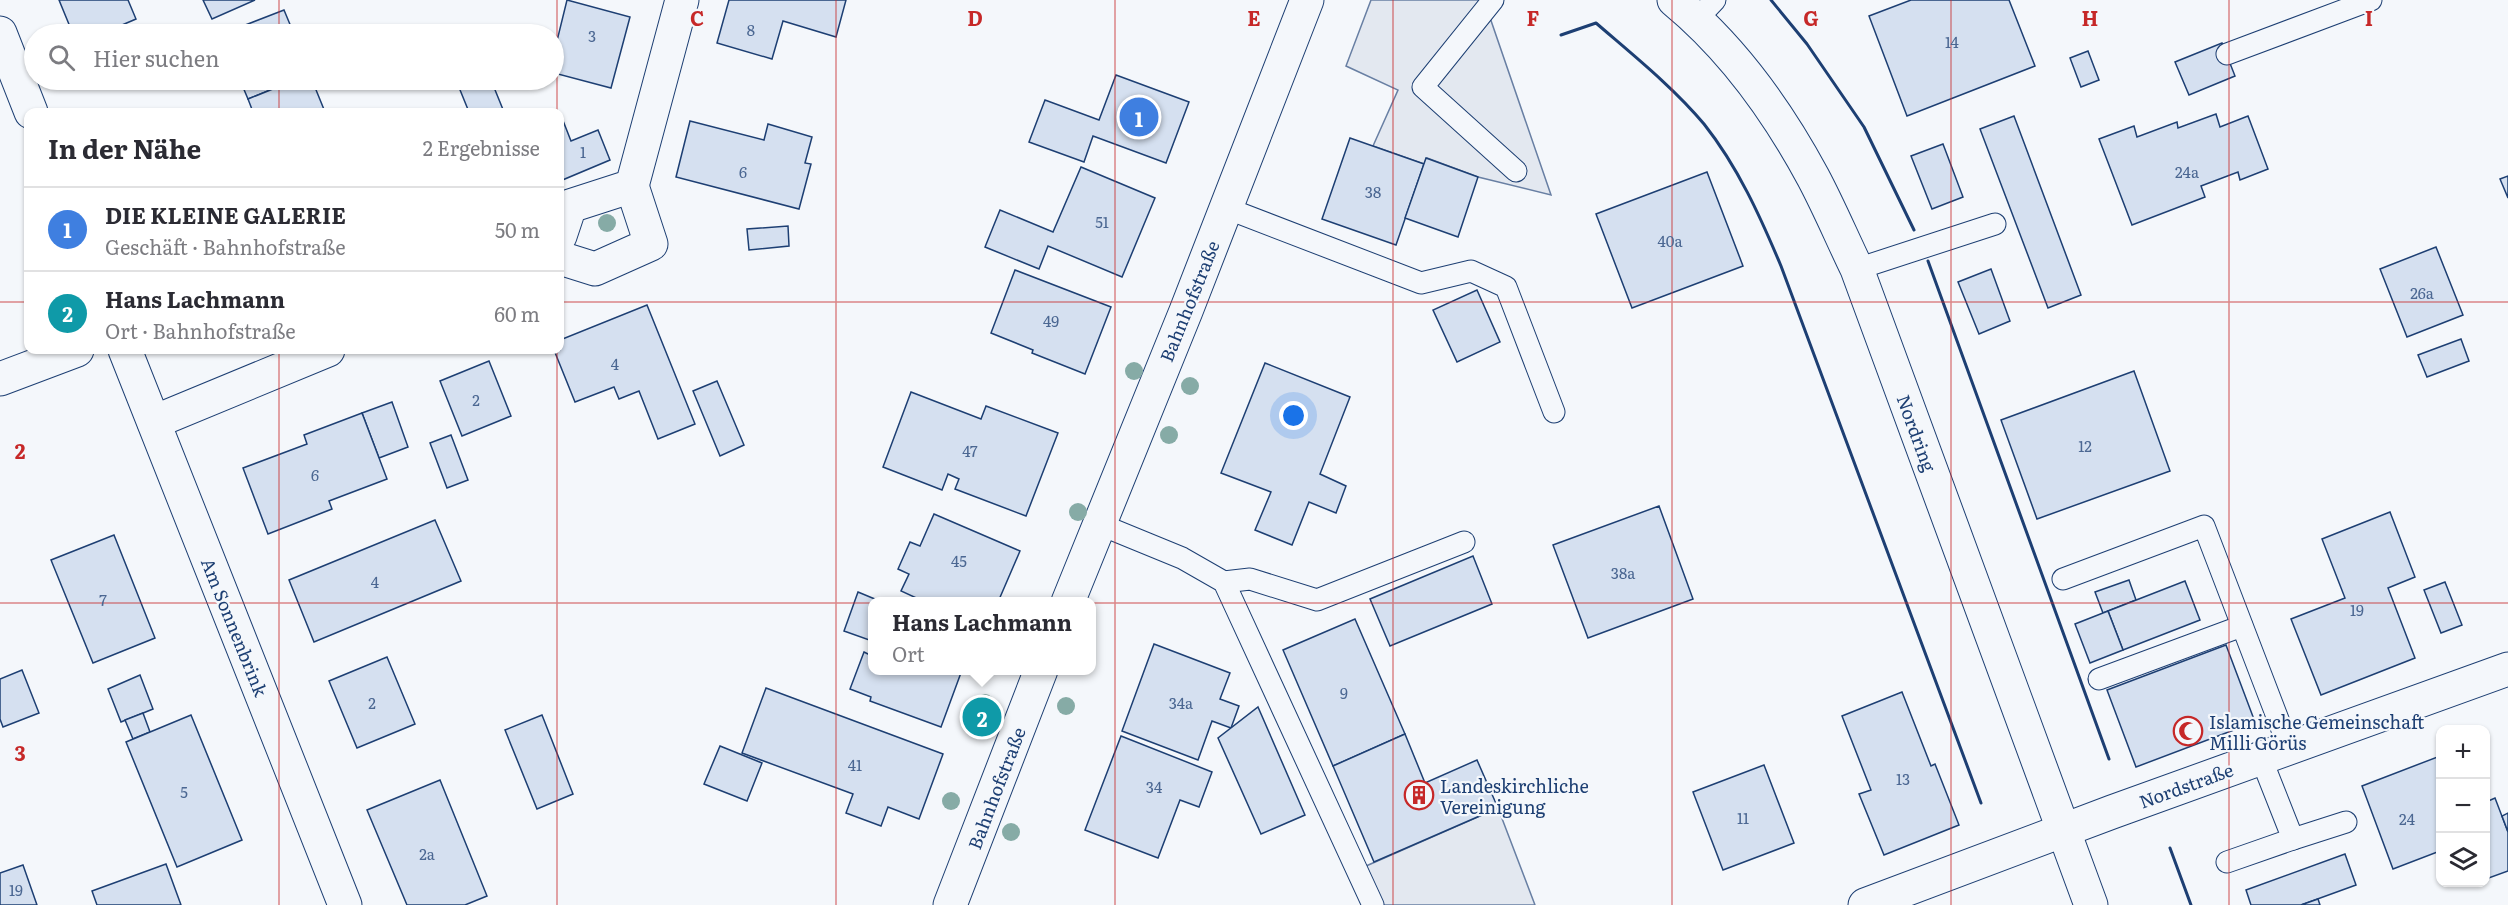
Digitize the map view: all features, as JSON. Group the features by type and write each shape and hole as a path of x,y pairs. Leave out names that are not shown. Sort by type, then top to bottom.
{"street":[{"path":"564,259 596,269 651,244 632,186 682,0"},
{"name":"Bahnhofstraße","path":"1070,597 1226,208 1306,0"},
{"name":"Nordring","path":"1695,6 1759,90 1813,176 1857,269 2091,905"},
{"path":"0,33 30,108"},
{"path":"564,224 570,206 632,186"},
{"path":"0,380 67,354"},
{"name":"Am Sonnenbrink","path":"127,354 345,905"},
{"path":"154,422 318,354"},
{"name":"Nordstraße","path":"1865,905 2063,830 2508,669"},
{"name":"Bahnhofstraße","path":"950,905 1039,675"}],"lane":[{"path":"1493,0 1423,87 1516,171"},
{"path":"2227,54 2371,0"},
{"path":"1226,208 1421,283 1471,271 1506,287 1554,412"},
{"path":"1857,269 1995,224"},
{"path":"1098,524 1182,558 1224,582 1373,905"},
{"path":"2063,579 2204,526 2242,626 2275,753 2293,839"},
{"path":"1224,582 1250,579 1317,600 1464,542"},
{"path":"2099,679 2242,626"},
{"path":"2227,862 2346,822"}],"shaded area":[{"path":"1371,0 1478,0 1487,9 1551,195 1478,177 1427,158 1424,164 1373,146 1398,90 1346,66"},
{"path":"1498,808 1535,905 1373,905 1357,870"}],"building":[{"path":"59,0 128,0 136,19 124,24 69,24"},
{"path":"203,0 255,0 212,19"},
{"path":"567,0 630,17 611,88 564,76 564,24 561,24"},
{"path":"729,0 846,0 836,37 783,21 772,59 717,43"},
{"path":"1911,0 2009,0 2035,66 1907,116 1869,16"},
{"path":"284,10 290,24 248,24"},
{"path":"2222,43 2235,76 2189,95 2175,62"},
{"path":"2088,51 2099,80 2081,87 2070,58"},
{"path":"1116,75 1189,102 1166,163 1093,136 1084,162 1029,142 1045,100 1099,120"},
{"path":"244,90 270,90 248,99"},
{"path":"270,90 316,90 323,108 251,108 248,99"},
{"path":"460,90 495,90 502,108 467,108"},
{"path":"2216,114 2220,127 2248,116 2268,169 2240,180 2238,172 2201,186 2205,197 2132,225 2099,139 2134,126 2137,137 2177,122 2178,128"},
{"path":"2014,116 2081,295 2048,308 1980,129"},
{"path":"690,121 764,140 768,124 812,137 805,163 811,164 799,209 676,177"},
{"path":"564,123 571,141 598,130 610,160 564,179"},
{"path":"1350,138 1424,164 1396,245 1322,219"},
{"path":"1943,144 1963,197 1932,209 1911,156"},
{"path":"1426,158 1478,177 1458,237 1405,218"},
{"path":"1081,167 1155,198 1122,277 1048,246 1039,269 985,247 1000,210 1053,232"},
{"path":"1707,172 1743,266 1632,308 1596,214"},
{"path":"2508,176 2508,198 2500,179"},
{"path":"788,226 789,246 749,250 747,229"},
{"path":"2436,247 2463,315 2407,337 2380,269"},
{"path":"1991,269 2010,321 1979,334 1958,282"},
{"path":"1015,270 1111,307 1085,374 1032,353 1033,350 991,333"},
{"path":"1477,290 1500,342 1457,362 1433,310"},
{"path":"647,305 695,424 658,439 639,391 619,399 614,387 575,402 556,354 564,354 564,338"},
{"path":"2461,339 2469,361 2427,377 2418,355"},
{"path":"489,361 511,416 462,436 440,381"},
{"path":"1265,363 1350,397 1320,474 1346,486 1336,513 1309,502 1292,545 1255,530 1271,492 1221,473"},
{"path":"2134,371 2170,471 2037,519 2001,420"},
{"path":"717,381 744,445 720,456 693,391"},
{"path":"911,392 981,419 986,406 1058,433 1026,516 955,489 959,479 948,474 942,490 883,467"},
{"path":"392,402 408,447 379,458 362,413"},
{"path":"362,413 387,479 329,501 332,509 268,534 243,468 307,444 304,435"},
{"path":"451,435 468,480 447,488 430,443"},
{"path":"1659,506 1693,599 1588,638 1553,545"},
{"path":"2390,512 2415,577 2388,588 2415,658 2321,695 2291,619 2345,598 2322,539"},
{"path":"934,514 1020,551 1000,597 914,597 901,591 909,574 898,569 910,542 920,546"},
{"path":"435,520 461,581 314,642 289,580"},
{"path":"114,535 155,638 93,663 51,560"},
{"path":"1473,556 1492,604 1390,646 1370,599"},
{"path":"2129,580 2136,600 2103,613 2095,592"},
{"path":"2185,581 2200,620 2123,650 2108,611"},
{"path":"2445,582 2462,625 2441,633 2424,590"},
{"path":"858,592 870,597 868,597 868,640 844,631"},
{"path":"2108,611 2123,650 2090,663 2075,624"},
{"path":"1355,619 1405,734 1333,766 1283,650"},
{"path":"1154,644 1230,673 1220,699 1239,706 1231,728 1212,721 1198,760 1122,731"},
{"path":"2226,645 2255,722 2136,767 2107,690"},
{"path":"864,652 868,654 868,675 960,675 941,727 870,701 871,697 850,689"},
{"path":"387,657 415,724 357,748 329,681"},
{"path":"22,670 39,713 3,727 0,719 0,679"},
{"path":"140,675 153,709 121,722 108,689"},
{"path":"766,688 943,754 919,819 888,807 881,826 846,813 853,794 742,753"},
{"path":"1902,692 1931,766 1935,764 1959,825 1884,855 1859,794 1871,790 1842,716"},
{"path":"1258,707 1305,815 1261,834 1218,738"},
{"path":"143,713 150,732 133,739 125,720"},
{"path":"191,715 242,840 177,867 126,742"},
{"path":"542,715 573,794 537,809 505,730"},
{"name":"Landeskirchliche Vereinigung","path":"1405,734 1425,783 1477,760 1498,808 1374,862 1333,766"},
{"path":"1121,736 1212,772 1199,807 1180,800 1158,858 1085,830"},
{"path":"720,746 762,763 747,801 704,784"},
{"path":"2436,758 2436,853 2393,869 2362,786"},
{"path":"1764,765 1794,843 1723,870 1693,792"},
{"path":"440,780 487,896 465,905 407,905 367,810"},
{"path":"2495,798 2508,832 2508,871 2490,878 2490,833 2490,800"},
{"path":"2508,813 2508,832 2502,816"},
{"path":"2345,854 2356,885 2301,905 2251,905 2246,890"},
{"path":"166,864 181,905 97,905 92,891"},
{"path":"23,865 37,905 0,905 0,873"},
{"path":"2318,899 2320,905 2301,905"}],"wall":[{"path":"1771,0 1807,44 1864,127 1914,230"},
{"path":"1561,35 1596,23 1692,110 1716,140 1738,175 1781,266 1981,803"},
{"path":"1928,261 2109,759"},
{"path":"2170,848 2191,905"}],"place":[{"name":"DIE KLEINE GALERIE","path":"1139,117"},
{"name":"Hans Lachmann","path":"982,717"},
{"name":"Islamische Gemeinschaft Milli Görüs","path":"2188,731"},
{"name":"Landeskirchliche Vereinigung","path":"1419,795"}]}
